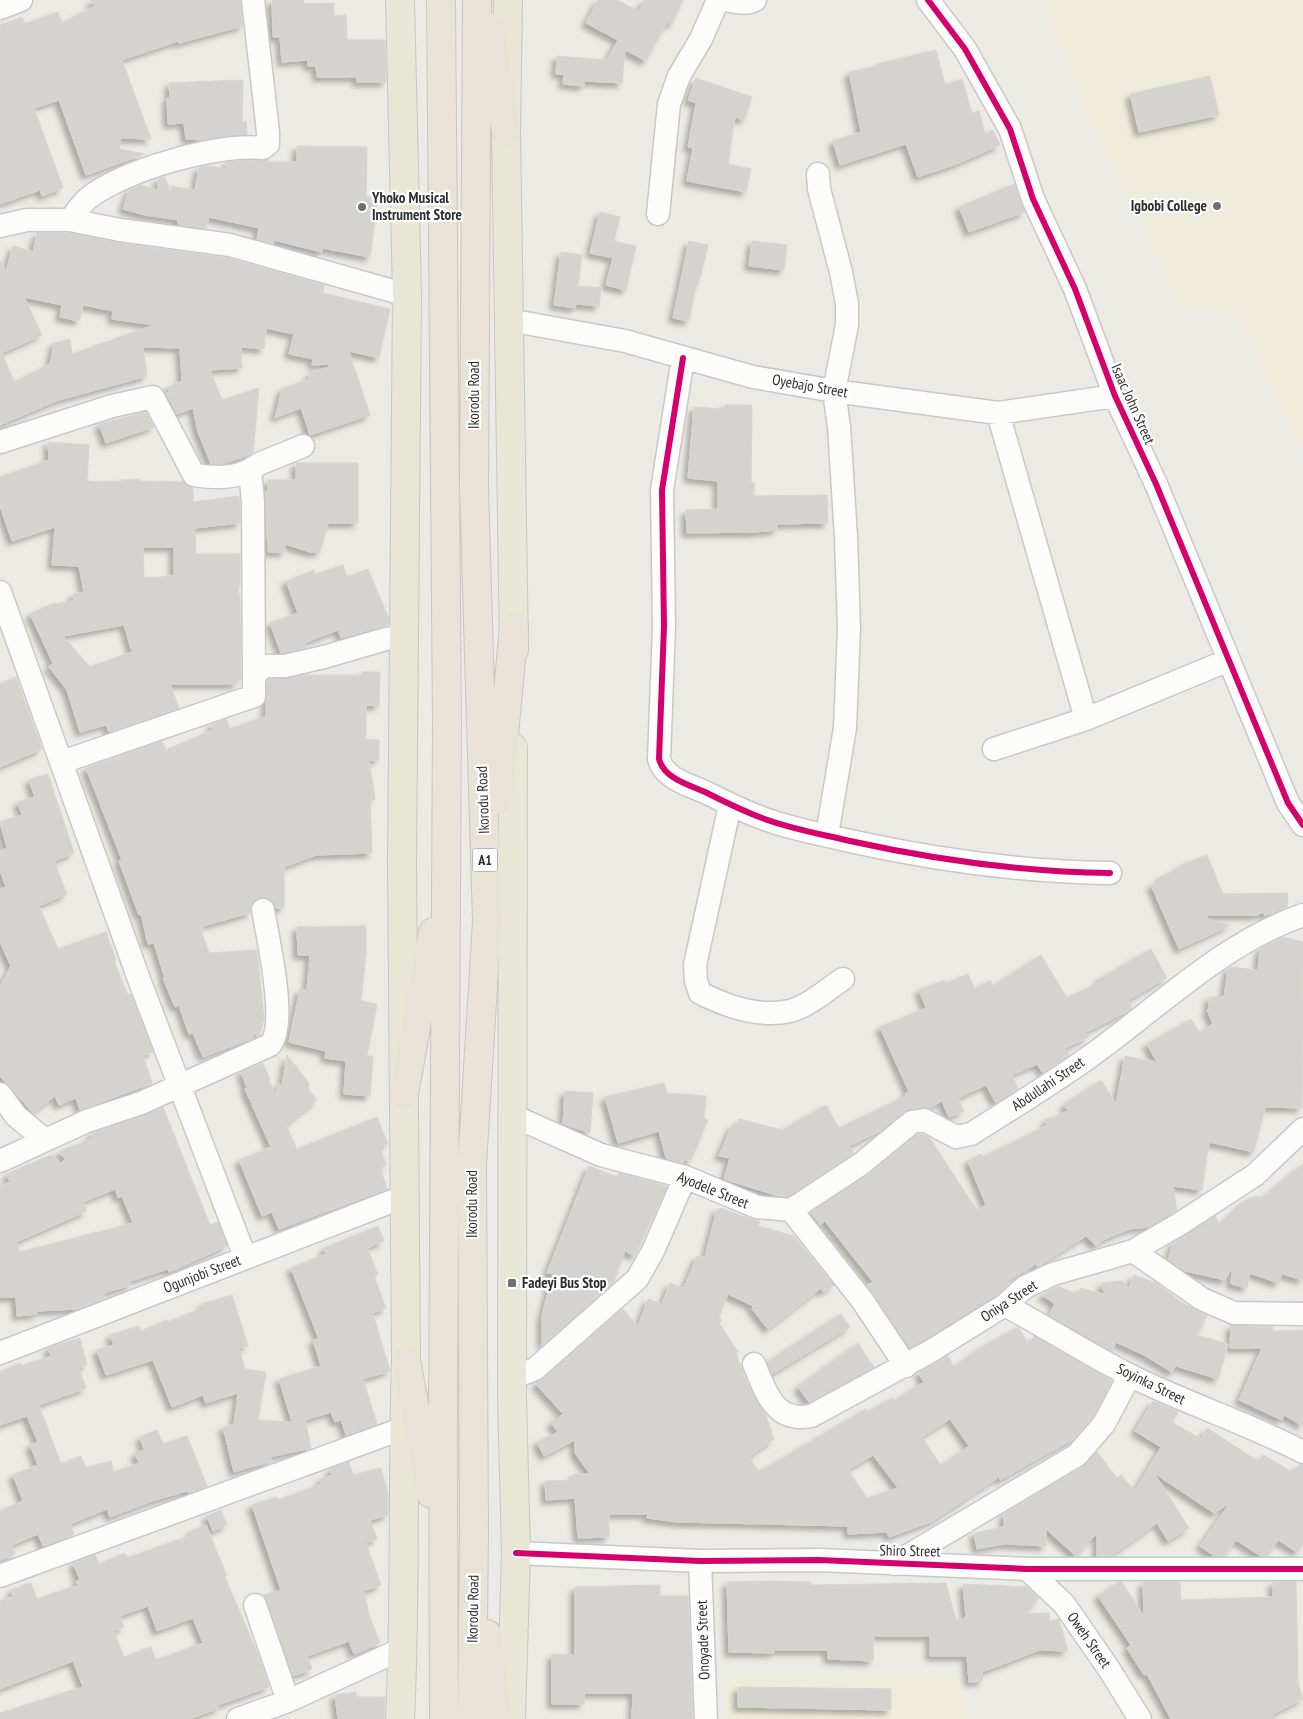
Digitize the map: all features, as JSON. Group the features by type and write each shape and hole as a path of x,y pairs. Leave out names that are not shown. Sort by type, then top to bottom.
{"highway":[{"name":"Ikorodu Road","path":"441,0 447,857 444,1719"},
{"name":"Ikorodu Road","path":"472,1719 474,1530 472,1165 487,921 474,490 477,0"},
{"path":"486,0 506,132"},
{"path":"487,921 514,627"},
{"path":"404,1094 447,857"},
{"path":"406,1360 444,1565"},
{"path":"474,1530 498,1719"},
{"path":"437,1719 445,1647"}],"main road":[{"path":"400,0 407,295 402,862 406,1360 404,1428 404,1648 400,1719"},
{"name":"Ikorodu Road","path":"508,0 506,132 514,627 511,1115 512,1378 516,1554 511,1719"}],"street":[{"path":"0,8 21,0"},
{"path":"70,220 87,200 146,170 186,157 243,146 263,148 268,144 253,0"},
{"path":"658,214 669,104 679,76 701,39 718,0"},
{"path":"725,0 736,2 752,2 755,0"},
{"name":"Isaac John Street","path":"928,0 965,49 1010,129 1034,199 1075,289 1115,396 1156,484 1288,803 1303,825"},
{"path":"818,174 819,189 847,304 848,325 834,391 839,427 846,537 849,628 845,728 827,835"},
{"path":"0,226 27,220 70,220 120,230 230,245 407,295"},
{"name":"Oyebajo Street","path":"509,320 625,341 753,376 834,391 998,413 1115,396"},
{"path":"684,358 662,490 664,616 659,760 665,772 730,805 764,818 827,835 943,859 1059,873 1110,873"},
{"path":"0,442 112,406 153,397 194,475 217,479 240,475 259,464 303,446"},
{"path":"998,413 1086,719"},
{"path":"62,762 254,696 253,502 250,470"},
{"path":"0,592 179,1086 245,1257"},
{"path":"254,674 265,666 285,666 403,636"},
{"path":"994,749 1086,719 1229,660"},
{"path":"730,805 695,965 696,981 700,993 743,1010 766,1012 790,1011 814,1000 842,979"},
{"path":"0,1161 87,1121 142,1103 270,1045 276,1038 277,994 263,910"},
{"name":"Abdullahi Street","path":"791,1210 861,1164 912,1122 924,1120 956,1137 971,1134 1091,1055 1233,949 1262,932 1303,915"},
{"path":"0,1094 16,1116 44,1140"},
{"name":"Ayodele Street","path":"511,1115 601,1155 685,1177 757,1207 791,1210"},
{"name":"Oniya Street","path":"754,1364 768,1395 778,1409 791,1417 802,1418 830,1408 906,1366 1004,1305 1025,1287 1053,1274 1133,1251 1234,1191 1255,1175 1303,1129"},
{"path":"512,1378 535,1369 637,1279 653,1251 685,1177"},
{"name":"Ogunjobi Street","path":"0,1353 404,1197"},
{"path":"791,1210 862,1300 906,1366"},
{"path":"1133,1251 1202,1299 1234,1313 1303,1314"},
{"name":"Soyinka Street","path":"1004,1305 1130,1375 1183,1400 1269,1434 1303,1452"},
{"path":"894,1564 1077,1454 1104,1424 1130,1375"},
{"path":"0,1576 404,1428"},
{"name":"Shiro Street","path":"516,1554 700,1561 819,1560 1027,1569 1303,1569"},
{"name":"Onoyade Street","path":"700,1561 706,1719"},
{"name":"Oweh Street","path":"1027,1569 1064,1604 1110,1670 1140,1719"},
{"path":"255,1605 288,1701"},
{"path":"238,1719 288,1701 404,1648"}],"shaded area":[{"name":"Igbobi College","path":"1044,0 1303,0 1303,453 1238,314 1182,311 1080,101"},
{"path":"956,1672 970,1719 724,1719 724,1674"}],"building":[{"path":"90,0 240,0 243,26 179,43 178,41 122,60 151,139 120,138 119,149 145,154 86,175 59,100 34,108 63,188 42,196 40,190 0,204 0,25 22,17 25,24 58,12 62,23 95,6"},
{"path":"272,0 304,0 304,4 334,3 334,16 346,15 347,40 385,40 386,82 357,82 357,77 317,77 316,66 308,66 308,60 282,62 280,37 273,37"},
{"path":"598,0 617,0 639,11 644,0 683,0 672,24 667,22 646,61 625,50 622,83 584,81 584,86 563,84 564,74 556,74 557,56 607,60 618,40 586,23"},
{"path":"936,50 945,84 962,79 972,113 979,111 985,134 993,130 1000,145 954,165 918,177 906,144 840,165 833,141 861,132 849,72"},
{"path":"1210,76 1219,115 1139,132 1130,94"},
{"path":"696,78 752,97 744,120 735,117 728,164 751,169 746,192 687,181 693,148 688,147 696,103 688,100"},
{"path":"243,80 242,122 246,121 247,134 204,140 186,139 184,123 168,124 167,98 170,98 169,83"},
{"path":"297,146 367,147 366,196 378,198 370,257 322,248 322,252 274,240 273,244 257,239 259,228 209,217 206,228 178,225 178,220 145,215 123,209 129,190 141,185 158,190 158,179 165,177 171,194 171,186 195,190 199,167 209,166 226,169 226,162 269,159 269,162 297,162"},
{"path":"1014,184 1025,212 969,232 959,207"},
{"path":"600,212 620,217 614,241 636,246 626,290 606,285 613,258 590,253"},
{"path":"37,233 69,233 118,243 227,258 324,285 323,293 390,309 379,358 349,351 370,415 310,435 301,408 275,418 282,389 309,379 310,373 329,367 329,364 312,365 313,359 289,354 294,334 266,328 264,349 241,347 242,368 210,370 222,400 259,388 253,453 249,455 222,464 211,464 198,432 193,408 177,414 166,393 170,392 168,387 182,381 180,348 143,347 147,376 56,401 0,425 0,261 6,271 13,246 33,252","holes":["24,297 62,305 60,317 79,321 83,305 113,311 112,319 154,325 72,354 70,339 54,343 50,364 14,382 2,353 42,335"]},
{"path":"689,241 708,245 698,286 696,286 689,321 673,318"},
{"path":"752,241 787,245 784,270 749,266"},
{"path":"561,252 582,255 578,286 601,288 599,306 576,304 575,308 554,305"},
{"path":"725,405 752,405 751,482 754,482 754,496 827,495 828,523 777,524 777,530 755,532 687,533 686,510 718,509 718,481 688,478 694,407 724,409"},
{"path":"146,412 154,427 106,443 99,424"},
{"path":"48,442 89,445 87,481 121,482 121,480 139,479 139,481 183,482 193,488 193,502 239,496 240,523 195,528 196,554 240,554 240,586 238,586 240,601 241,679 236,680 237,684 170,684 179,708 109,732 106,725 80,732 67,690 49,667 53,663 30,614 52,604 74,601 73,594 84,592 79,566 52,565 55,527 12,541 0,506 0,477 49,460","holes":["143,547 174,547 174,576 144,578","124,625 132,652 90,667 63,636"]},
{"path":"296,463 358,463 358,523 328,523 320,552 310,552 285,544 285,552 268,552 265,492 268,492 268,480 296,480"},
{"path":"343,565 347,577 368,569 389,619 388,625 341,638 338,630 304,643 306,648 281,653 270,623 298,613 286,581 315,570 313,575"},
{"path":"362,672 380,672 379,706 366,705 366,739 379,740 379,760 369,760 375,799 370,800 372,853 316,855 284,867 284,908 276,908 268,898 260,897 251,905 250,913 203,926 204,930 201,931 209,953 257,950 264,1018 260,1035 252,1034 253,1038 203,1057 193,1033 189,1034 179,1005 175,1007 163,978 165,978 154,943 148,944 141,914 139,915 119,861 122,860 86,768 162,741 166,750 213,730 211,725 226,719 230,729 266,716 267,681 269,679 302,675 362,675"},
{"path":"16,677 42,749 0,767 0,684"},
{"path":"48,774 74,853 54,861 67,894 39,906 58,949 106,932 116,960 114,961 128,995 131,994 153,1052 143,1055 152,1083 80,1110 76,1098 59,1105 55,1096 33,1113 0,1076 0,987 11,966 0,942 0,889 6,887 0,870 0,851 7,848 0,822 22,815 18,802 35,797 29,780"},
{"path":"1207,855 1223,894 1288,893 1287,907 1264,915 1264,912 1257,915 1207,915 1206,919 1231,925 1179,949 1151,885 1161,880 1160,877 1180,868 1179,866"},
{"path":"366,926 366,953 361,1001 377,1004 367,1056 373,1056 370,1096 344,1094 346,1061 325,1058 326,1051 289,1042 300,989 307,990 310,955 298,955 297,927"},
{"path":"1283,937 1303,942 1302,1108 1265,1107 1254,1152 1209,1142 1202,1190 1173,1186 1177,1210 1171,1214 1149,1227 1129,1229 1103,1240 1096,1246 1086,1236 1037,1267 1036,1264 1007,1281 1009,1284 997,1294 910,1348 867,1285 873,1282 825,1221 820,1225 811,1212 868,1175 918,1134 929,1137 977,1210 986,1205 968,1161 981,1154 982,1157 1048,1125 1045,1120 1068,1111 1064,1105 1101,1080 1116,1104 1125,1056 1157,1062 1147,1044 1191,1019 1199,1032 1213,1024 1207,1010 1209,1008 1209,997 1224,997 1228,969 1230,967 1258,970 1260,949"},
{"path":"1151,949 1167,978 1128,1000 1132,1008 1128,1011 1086,1032 1088,1037 1065,1048 1069,1055 1043,1073 1037,1064 1012,1075 1018,1089 996,1103 986,1085 958,1098 964,1111 949,1117 942,1101 929,1108 909,1109 880,1131 849,1146 854,1153 788,1197 775,1195 724,1179 730,1158 719,1156 732,1125 738,1126 739,1119 782,1130 826,1105 839,1128 906,1096 905,1094 909,1092 880,1027 926,1008 919,990 944,980 946,983 968,974 975,989 990,980 993,986 1041,955 1067,998 1100,982 1099,979"},
{"path":"287,1055 309,1083 308,1089 317,1100 286,1125 297,1149 377,1117 388,1144 380,1146 386,1165 380,1167 387,1189 279,1229 272,1212 262,1216 239,1160 271,1147 245,1089 247,1088 241,1072 263,1063 269,1077 269,1083 276,1095 278,1084 282,1085"},
{"path":"664,1083 667,1093 706,1096 704,1119 708,1120 691,1160 684,1160 683,1163 666,1158 659,1131 618,1143 605,1097"},
{"path":"565,1091 593,1093 590,1133 563,1124"},
{"path":"163,1107 210,1225 218,1222 227,1246 169,1272 168,1269 130,1281 131,1285 104,1293 105,1298 77,1309 37,1311 37,1314 17,1316 16,1297 0,1297 0,1186 10,1182 7,1174 51,1155 61,1163 65,1159 59,1152 93,1138 90,1134","holes":["115,1189 118,1198 122,1196 133,1223 20,1252 16,1242 87,1211 83,1202"]},
{"path":"1303,1164 1303,1280 1282,1274 1278,1283 1250,1273 1247,1288 1231,1284 1232,1268 1225,1280 1185,1271 1168,1260 1173,1243 1215,1216 1220,1226 1246,1200 1256,1196 1263,1198"},
{"path":"589,1166 617,1177 619,1173 667,1186 635,1256 625,1251 614,1281 542,1346 542,1316 553,1273 547,1273"},
{"path":"717,1209 723,1209 760,1222 758,1226 794,1236 834,1285 823,1292 821,1288 768,1329 752,1309 753,1306 728,1294 719,1317 722,1321 719,1323 738,1352 736,1353 746,1380 765,1413 774,1439 749,1457 759,1472 866,1409 868,1412 892,1398 894,1401 924,1382 919,1374 920,1372 948,1356 954,1367 985,1345 1018,1327 1029,1345 1034,1336 1112,1381 1093,1417 1075,1438 1000,1480 999,1477 931,1522 889,1537 887,1532 848,1534 848,1526 677,1522 647,1518 648,1514 609,1514 609,1537 578,1538 575,1498 546,1500 545,1481 574,1480 574,1474 590,1474 575,1453 575,1440 544,1456 537,1442 558,1432 551,1423 563,1414 536,1384 623,1309 638,1326 648,1299 662,1304 670,1283 684,1288 697,1256 705,1257","holes":["950,1419 969,1446 941,1466 922,1437","873,1455 898,1488 867,1498 848,1470"]},
{"path":"378,1226 384,1241 367,1248 378,1274 374,1276 386,1308 373,1313 390,1371 363,1379 377,1424 346,1435 341,1420 335,1422 331,1412 305,1420 311,1448 270,1457 271,1461 234,1472 223,1427 234,1424 238,1393 206,1403 203,1395 172,1407 153,1360 106,1375 97,1350 114,1345 110,1335 139,1326 141,1331 203,1308 202,1304 232,1295 248,1346 239,1348 245,1369 266,1372 258,1420 292,1422 279,1379 321,1366 313,1340 319,1339 291,1268 326,1254 324,1248"},
{"path":"1134,1275 1156,1283 1181,1302 1207,1316 1197,1335 1228,1344 1218,1379 1176,1366 1172,1372 1144,1355 1116,1342 1112,1351 1049,1315 1055,1304 1042,1295 1058,1286 1079,1295 1081,1288 1104,1294 1102,1283 1122,1281 1129,1288"},
{"path":"841,1314 850,1327 772,1374 767,1362"},
{"path":"1231,1325 1273,1327 1273,1331 1303,1330 1303,1426 1284,1415 1282,1420 1239,1400 1262,1348 1230,1348"},
{"path":"80,1338 87,1365 79,1368 86,1388 39,1405 61,1464 81,1456 86,1468 111,1461 114,1472 139,1463 135,1453 144,1450 140,1437 157,1430 163,1444 187,1436 207,1486 188,1493 187,1491 152,1501 110,1517 107,1509 70,1524 74,1535 43,1546 38,1534 12,1545 15,1554 0,1560 0,1511 23,1501 13,1475 38,1465 30,1445 38,1442 27,1416 0,1425 0,1372 20,1363 21,1366 51,1356 48,1348"},
{"path":"858,1343 874,1367 809,1402 798,1387"},
{"path":"1153,1401 1178,1412 1172,1422 1201,1439 1207,1428 1259,1462 1263,1455 1294,1473 1300,1464 1303,1465 1303,1544 1297,1552 1278,1540 1267,1556 1261,1556 1236,1540 1224,1556 1214,1556 1200,1546 1230,1503 1214,1513 1154,1473 1189,1528 1168,1541 1157,1523 1111,1556 1097,1556 1097,1533 1076,1556 1046,1529 1046,1546 1004,1544 977,1549 974,1533 1004,1527 1004,1514 1084,1466 1097,1452 1117,1478 1121,1475 1135,1491 1161,1447 1135,1431"},
{"path":"349,1462 353,1475 381,1468 388,1493 388,1515 370,1520 377,1539 366,1543 381,1585 364,1591 369,1615 380,1643 354,1654 349,1641 307,1656 312,1669 293,1676 264,1595 281,1590 252,1505 277,1497 278,1500 322,1484 320,1479 332,1475 330,1469"},
{"path":"221,1510 227,1525 213,1531 207,1516"},
{"path":"206,1525 227,1576 225,1577 258,1654 269,1687 218,1705 219,1708 189,1719 0,1719 0,1713 83,1687 73,1661 0,1689 0,1601 13,1596 11,1590 31,1583 37,1599 78,1585 76,1581 80,1580 73,1563 95,1555 99,1564 125,1553 127,1558 192,1535 191,1531","holes":["148,1606 157,1631 193,1618 203,1643 156,1660 151,1647 124,1657 114,1631 124,1627 120,1616"]},
{"path":"727,1582 811,1582 811,1585 946,1583 956,1620 966,1618 963,1584 1027,1587 1039,1598 1024,1614 1049,1613 1049,1621 1059,1619 1068,1651 1040,1650 982,1672 983,1681 969,1682 967,1656 930,1656 930,1636 874,1636 873,1661 828,1659 828,1650 774,1650 774,1653 729,1652"},
{"path":"1119,1582 1122,1582 1144,1616 1143,1582 1180,1582 1181,1600 1273,1597 1273,1582 1296,1582 1298,1684 1303,1699 1273,1714 1276,1719 1171,1719 1147,1674 1144,1675 1127,1648 1131,1645 1098,1596"},
{"path":"660,1585 660,1596 688,1596 693,1719 632,1719 633,1693 584,1693 584,1704 552,1704 552,1654 575,1655 575,1587"},
{"path":"738,1687 891,1689 891,1710 738,1707"},
{"path":"356,1692 356,1697 385,1697 384,1719 338,1719 335,1695"}],"cycle path":[{"path":"928,0 965,49 1010,129 1033,199 1075,289 1115,396 1156,484 1288,803 1303,825"},
{"path":"683,358 662,490 664,626 659,759 666,772 679,780 755,815 817,834 882,848 980,864 1110,873"},
{"path":"516,1553 700,1561 819,1560 1027,1569 1303,1569"}],"place":[{"name":"Igbobi College","path":"1217,206"},
{"name":"Yhoko Musical Instrument Store","path":"362,207"},
{"name":"Fadeyi Bus Stop","path":"512,1283"}]}
